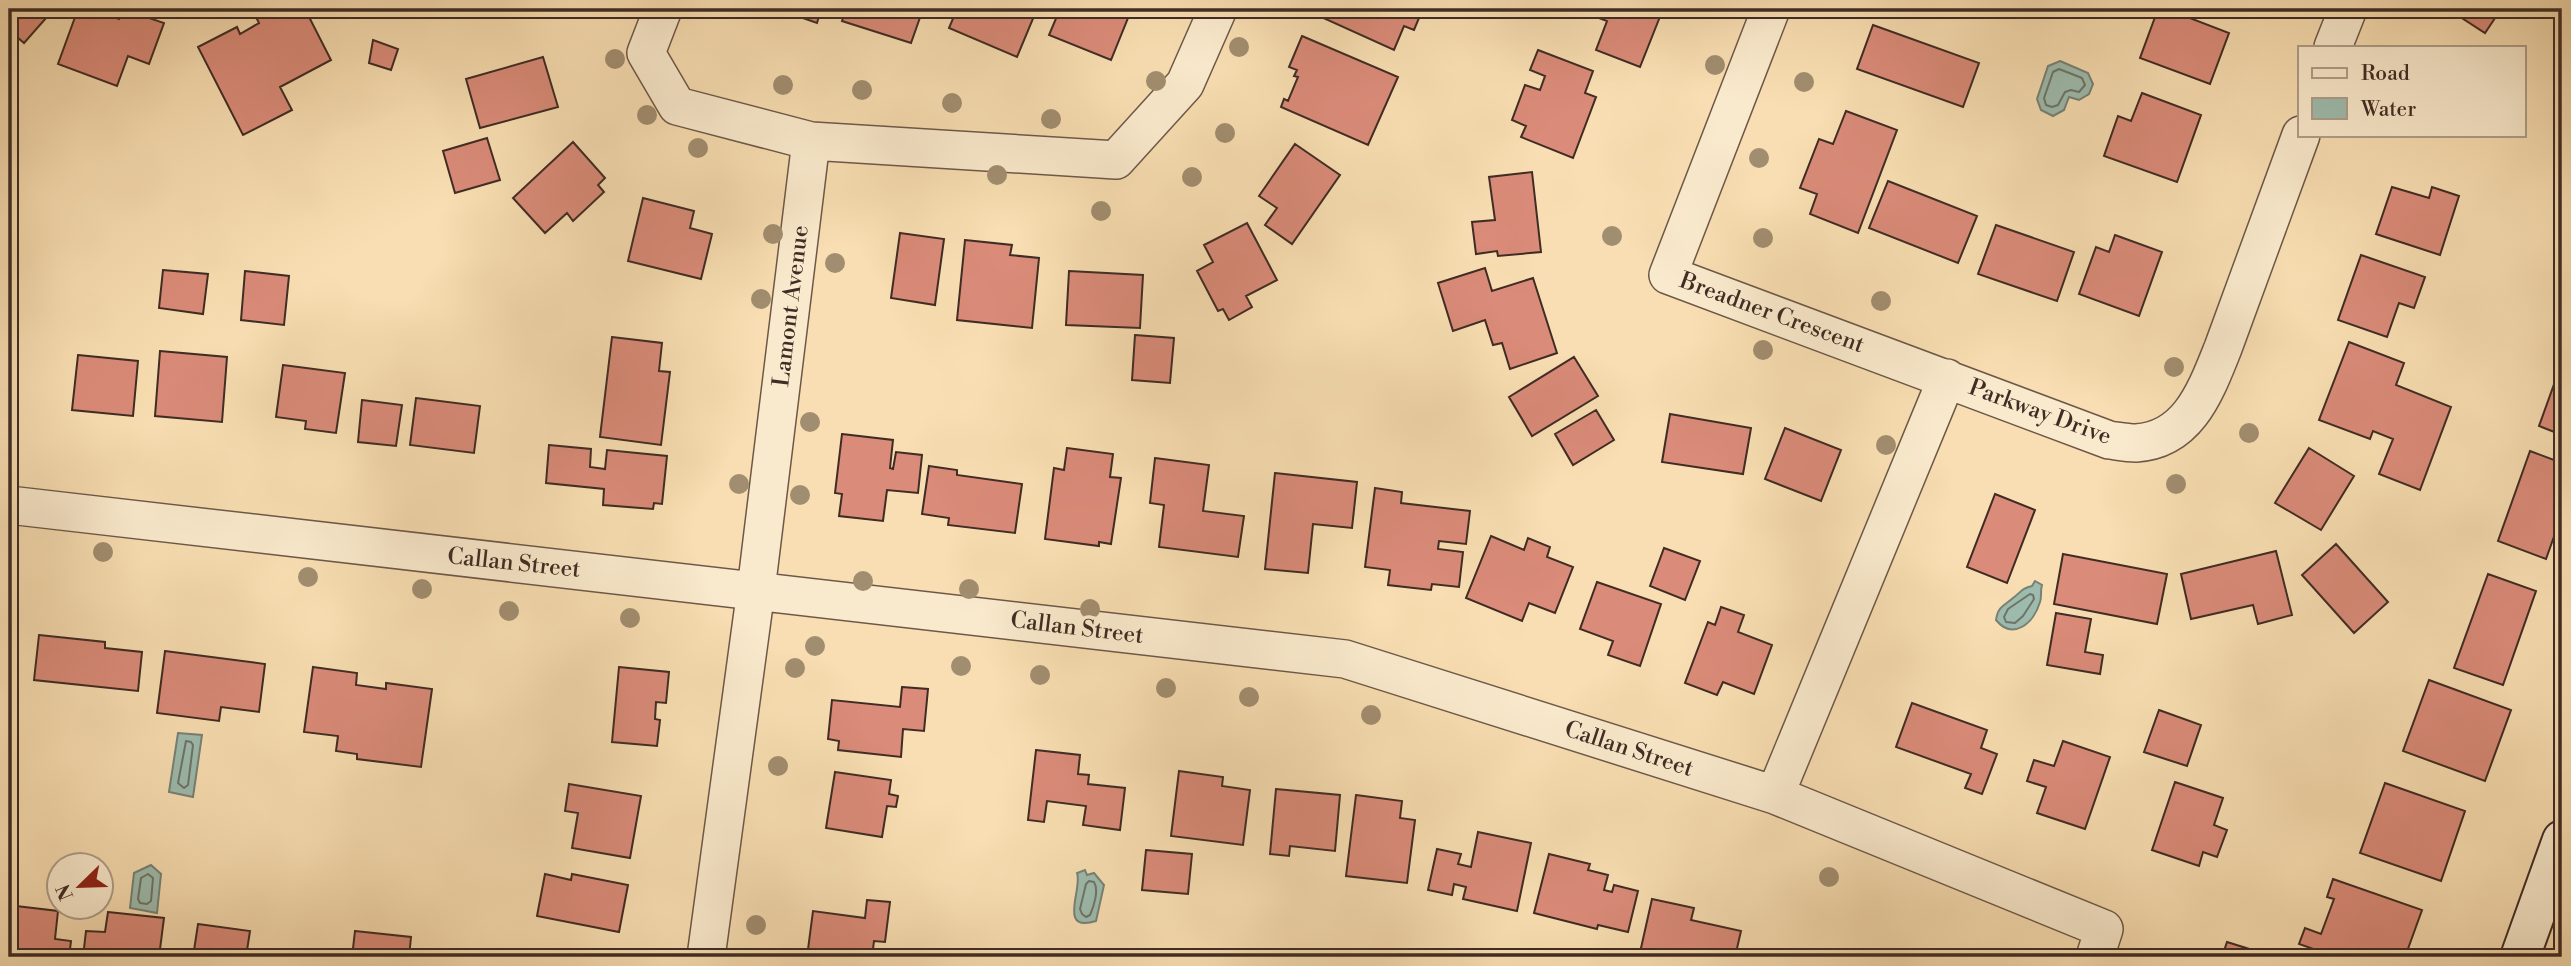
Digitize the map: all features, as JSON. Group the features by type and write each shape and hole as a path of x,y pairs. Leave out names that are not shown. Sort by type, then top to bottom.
{"street":[{"path":"663,9 646,53 677,106 811,141 1116,160 1185,84 1217,9"},
{"name":"Breadner Crescent","path":"1771,9 1668,275 1947,378"},
{"path":"2333,46 2348,9"},
{"name":"Parkway Drive","path":"1775,795 1947,378 2109,440 2137,443 2169,434 2184,423 2211,380 2301,136"},
{"name":"Lamont Avenue","path":"706,957 811,141"},
{"name":"Callan Street","path":"9,505 1345,659 1775,795 2099,943"},
{"path":"2520,957 2562,840"}],"water":[{"path":"2060,61 2088,73 2093,84 2089,94 2079,100 2069,97 2064,110 2053,116 2041,110 2037,99 2048,66"},
{"path":"2035,581 2042,585 2041,600 2033,617 2016,629 2003,626 1996,620 2000,609"},
{"path":"178,733 202,735 193,797 169,792"},
{"path":"151,865 161,874 157,913 130,908 134,873"},
{"path":"1085,870 1087,875 1094,873 1104,885 1096,921 1084,923 1077,921 1074,908 1077,873"}],"building":[{"path":"9,9 54,9 24,43 9,30"},
{"path":"78,9 92,9 119,19 123,9 164,23 149,64 128,56 117,86 58,64"},
{"path":"268,9 305,9 331,60 280,87 292,110 243,135 198,47 237,27 240,34 259,23 255,15"},
{"path":"556,9 556,13 510,11"},
{"path":"777,9 821,9 817,23"},
{"path":"846,9 923,9 911,43 842,21"},
{"path":"957,9 1037,9 1017,57 949,28"},
{"path":"1060,9 1120,9 1130,13 1111,60 1049,35"},
{"path":"1322,9 1412,9 1410,14 1419,18 1414,30 1404,26 1394,50 1319,16"},
{"path":"1663,9 1640,67 1596,50 1607,21 1580,11"},
{"path":"2158,9 2190,9 2187,17 2229,33 2210,84 2140,58"},
{"path":"2448,9 2501,9 2485,33"},
{"path":"1873,25 1979,63 1963,107 1857,69"},
{"path":"1302,36 1398,77 1368,145 1281,107 1284,99 1288,101 1298,77 1294,76 1297,70 1289,67"},
{"path":"373,40 398,49 391,70 369,63"},
{"path":"1538,50 1593,71 1585,93 1596,97 1573,158 1521,137 1526,126 1512,120 1525,85 1540,90 1545,76 1530,70"},
{"path":"543,57 558,107 480,128 466,79"},
{"path":"2142,93 2201,115 2177,182 2104,156 2118,116 2131,121"},
{"path":"1846,111 1897,130 1858,233 1810,214 1817,194 1800,188 1819,139 1833,144"},
{"path":"487,138 500,180 455,193 443,151"},
{"path":"573,142 605,178 598,185 604,192 573,221 567,213 545,233 513,198"},
{"path":"1295,144 1340,175 1292,244 1265,225 1277,208 1259,196"},
{"path":"1532,172 1541,252 1498,256 1497,251 1476,254 1472,222 1495,220 1489,177"},
{"path":"1888,181 1977,216 1958,263 1869,228"},
{"path":"2392,187 2429,198 2432,187 2459,196 2440,255 2376,234"},
{"path":"643,198 694,211 690,228 712,234 701,279 628,261"},
{"path":"1247,223 1277,280 1246,296 1252,307 1229,320 1223,309 1218,311 1197,271 1213,262 1204,245"},
{"path":"1996,225 2074,252 2057,301 1978,274"},
{"path":"900,233 944,239 935,305 891,298"},
{"path":"2115,235 2162,252 2139,316 2079,294 2096,247 2109,252"},
{"path":"965,240 1012,245 1010,255 1039,258 1032,328 957,320"},
{"path":"2361,255 2425,277 2414,308 2399,303 2387,337 2338,320"},
{"path":"1485,268 1492,291 1533,278 1557,353 1510,369 1502,343 1493,345 1485,320 1453,331 1438,283"},
{"path":"163,270 208,274 203,314 159,308"},
{"path":"245,271 289,276 284,325 241,320"},
{"path":"1069,271 1143,275 1140,328 1066,325"},
{"path":"1135,335 1174,338 1170,383 1132,380"},
{"path":"612,337 662,343 659,371 670,372 661,445 600,437"},
{"path":"2349,342 2404,363 2396,385 2451,407 2420,490 2379,474 2393,439 2373,431 2370,439 2319,420"},
{"path":"160,351 227,357 222,422 155,416"},
{"path":"78,355 138,361 133,416 72,410"},
{"path":"1574,357 1598,396 1532,436 1509,397"},
{"path":"2562,362 2562,435 2539,426"},
{"path":"283,365 345,373 336,433 305,429 306,421 276,417"},
{"path":"416,398 480,406 474,453 410,445"},
{"path":"362,400 402,405 396,446 358,442"},
{"path":"1596,410 1614,440 1573,465 1555,434"},
{"path":"1670,414 1751,428 1743,474 1662,462"},
{"path":"1785,428 1841,450 1821,501 1765,479"},
{"path":"842,434 893,440 890,468 893,469 896,452 922,455 918,493 887,490 883,521 839,516 842,494 835,493"},
{"path":"549,445 591,449 590,467 605,469 607,450 667,456 662,504 654,503 653,509 603,505 604,489 546,483"},
{"path":"1067,448 1113,454 1110,477 1121,478 1111,544 1099,542 1099,546 1045,539 1054,468 1064,470"},
{"path":"2309,448 2354,476 2321,530 2275,503"},
{"path":"2530,451 2562,463 2562,514 2546,559 2498,541"},
{"path":"1155,458 1209,465 1203,511 1244,516 1238,557 1159,547 1164,505 1150,503"},
{"path":"929,466 957,470 957,475 1022,484 1015,533 948,525 949,518 922,514"},
{"path":"1275,473 1357,482 1352,528 1313,524 1308,573 1265,569"},
{"path":"1375,488 1402,492 1401,503 1470,511 1466,544 1439,541 1438,549 1463,552 1459,587 1432,584 1431,590 1388,585 1390,570 1365,567"},
{"path":"1995,494 2035,510 2007,583 1967,567"},
{"path":"1491,536 1524,550 1528,538 1550,547 1547,557 1573,567 1555,613 1529,603 1522,621 1466,598"},
{"path":"2336,544 2388,602 2354,633 2302,575"},
{"path":"1664,548 1700,561 1685,600 1650,586"},
{"path":"2276,551 2292,615 2258,624 2253,605 2191,619 2181,574"},
{"path":"2063,554 2167,574 2157,624 2054,604"},
{"path":"2488,574 2536,591 2503,685 2454,668"},
{"path":"1597,582 1661,604 1640,666 1608,655 1613,641 1580,629"},
{"path":"1721,607 1744,615 1738,632 1772,645 1754,694 1723,682 1717,695 1685,683 1708,622 1715,625"},
{"path":"2056,613 2091,619 2085,652 2103,655 2100,674 2047,665"},
{"path":"39,635 105,642 105,648 142,652 138,691 34,680"},
{"path":"165,651 265,664 259,712 221,707 219,721 157,713"},
{"path":"313,667 357,673 356,685 386,689 386,683 432,689 421,767 357,759 357,754 336,751 338,736 304,732"},
{"path":"619,667 669,672 666,703 656,702 655,719 660,720 657,746 612,742"},
{"path":"2429,680 2511,710 2485,781 2403,751"},
{"path":"902,687 928,689 924,731 903,729 901,757 838,750 839,741 828,739 832,700 900,707"},
{"path":"1912,703 1987,730 1981,748 1997,754 1982,794 1965,788 1971,774 1896,747"},
{"path":"2159,710 2201,725 2187,766 2144,752"},
{"path":"2063,741 2110,757 2085,829 2037,813 2046,787 2027,781 2034,760 2054,766"},
{"path":"1036,750 1080,755 1078,774 1089,775 1088,784 1125,788 1120,830 1083,825 1086,806 1047,801 1044,822 1028,820"},
{"path":"1179,771 1223,777 1222,786 1250,790 1243,845 1171,836"},
{"path":"835,772 891,780 889,794 898,796 896,807 887,806 882,837 826,828"},
{"path":"2175,782 2223,798 2214,825 2227,830 2217,857 2203,852 2199,866 2152,850"},
{"path":"2385,783 2465,811 2441,881 2360,853"},
{"path":"569,784 641,796 630,858 572,848 578,813 565,811"},
{"path":"1276,789 1340,795 1335,851 1290,846 1289,856 1270,854"},
{"path":"1356,795 1402,801 1400,818 1415,820 1407,883 1346,876"},
{"path":"1478,832 1531,843 1517,911 1463,899 1466,887 1454,884 1452,895 1428,890 1437,849 1461,854 1458,864 1471,867"},
{"path":"1146,850 1192,854 1188,894 1142,890"},
{"path":"1549,854 1590,864 1588,870 1608,875 1604,890 1612,892 1614,885 1638,891 1628,932 1598,925 1597,929 1534,913"},
{"path":"545,874 571,880 572,874 628,885 619,932 537,916"},
{"path":"2333,879 2422,910 2405,957 2336,957 2299,944 2305,928 2321,934 2334,899 2327,897"},
{"path":"1652,899 1694,908 1691,920 1741,931 1735,957 1639,957"},
{"path":"867,900 890,902 885,942 874,941 872,957 807,957 813,911 865,918"},
{"path":"16,906 46,910 46,920 57,920 55,939 71,941 69,957 10,957"},
{"path":"116,913 164,918 159,957 83,957 86,931 105,932 107,920 116,920"},
{"path":"198,924 250,931 246,957 193,957"},
{"path":"355,931 411,937 409,957 352,957"},
{"path":"2227,942 2275,957 2222,957"},
{"path":"553,950 612,957 552,957"}]}
